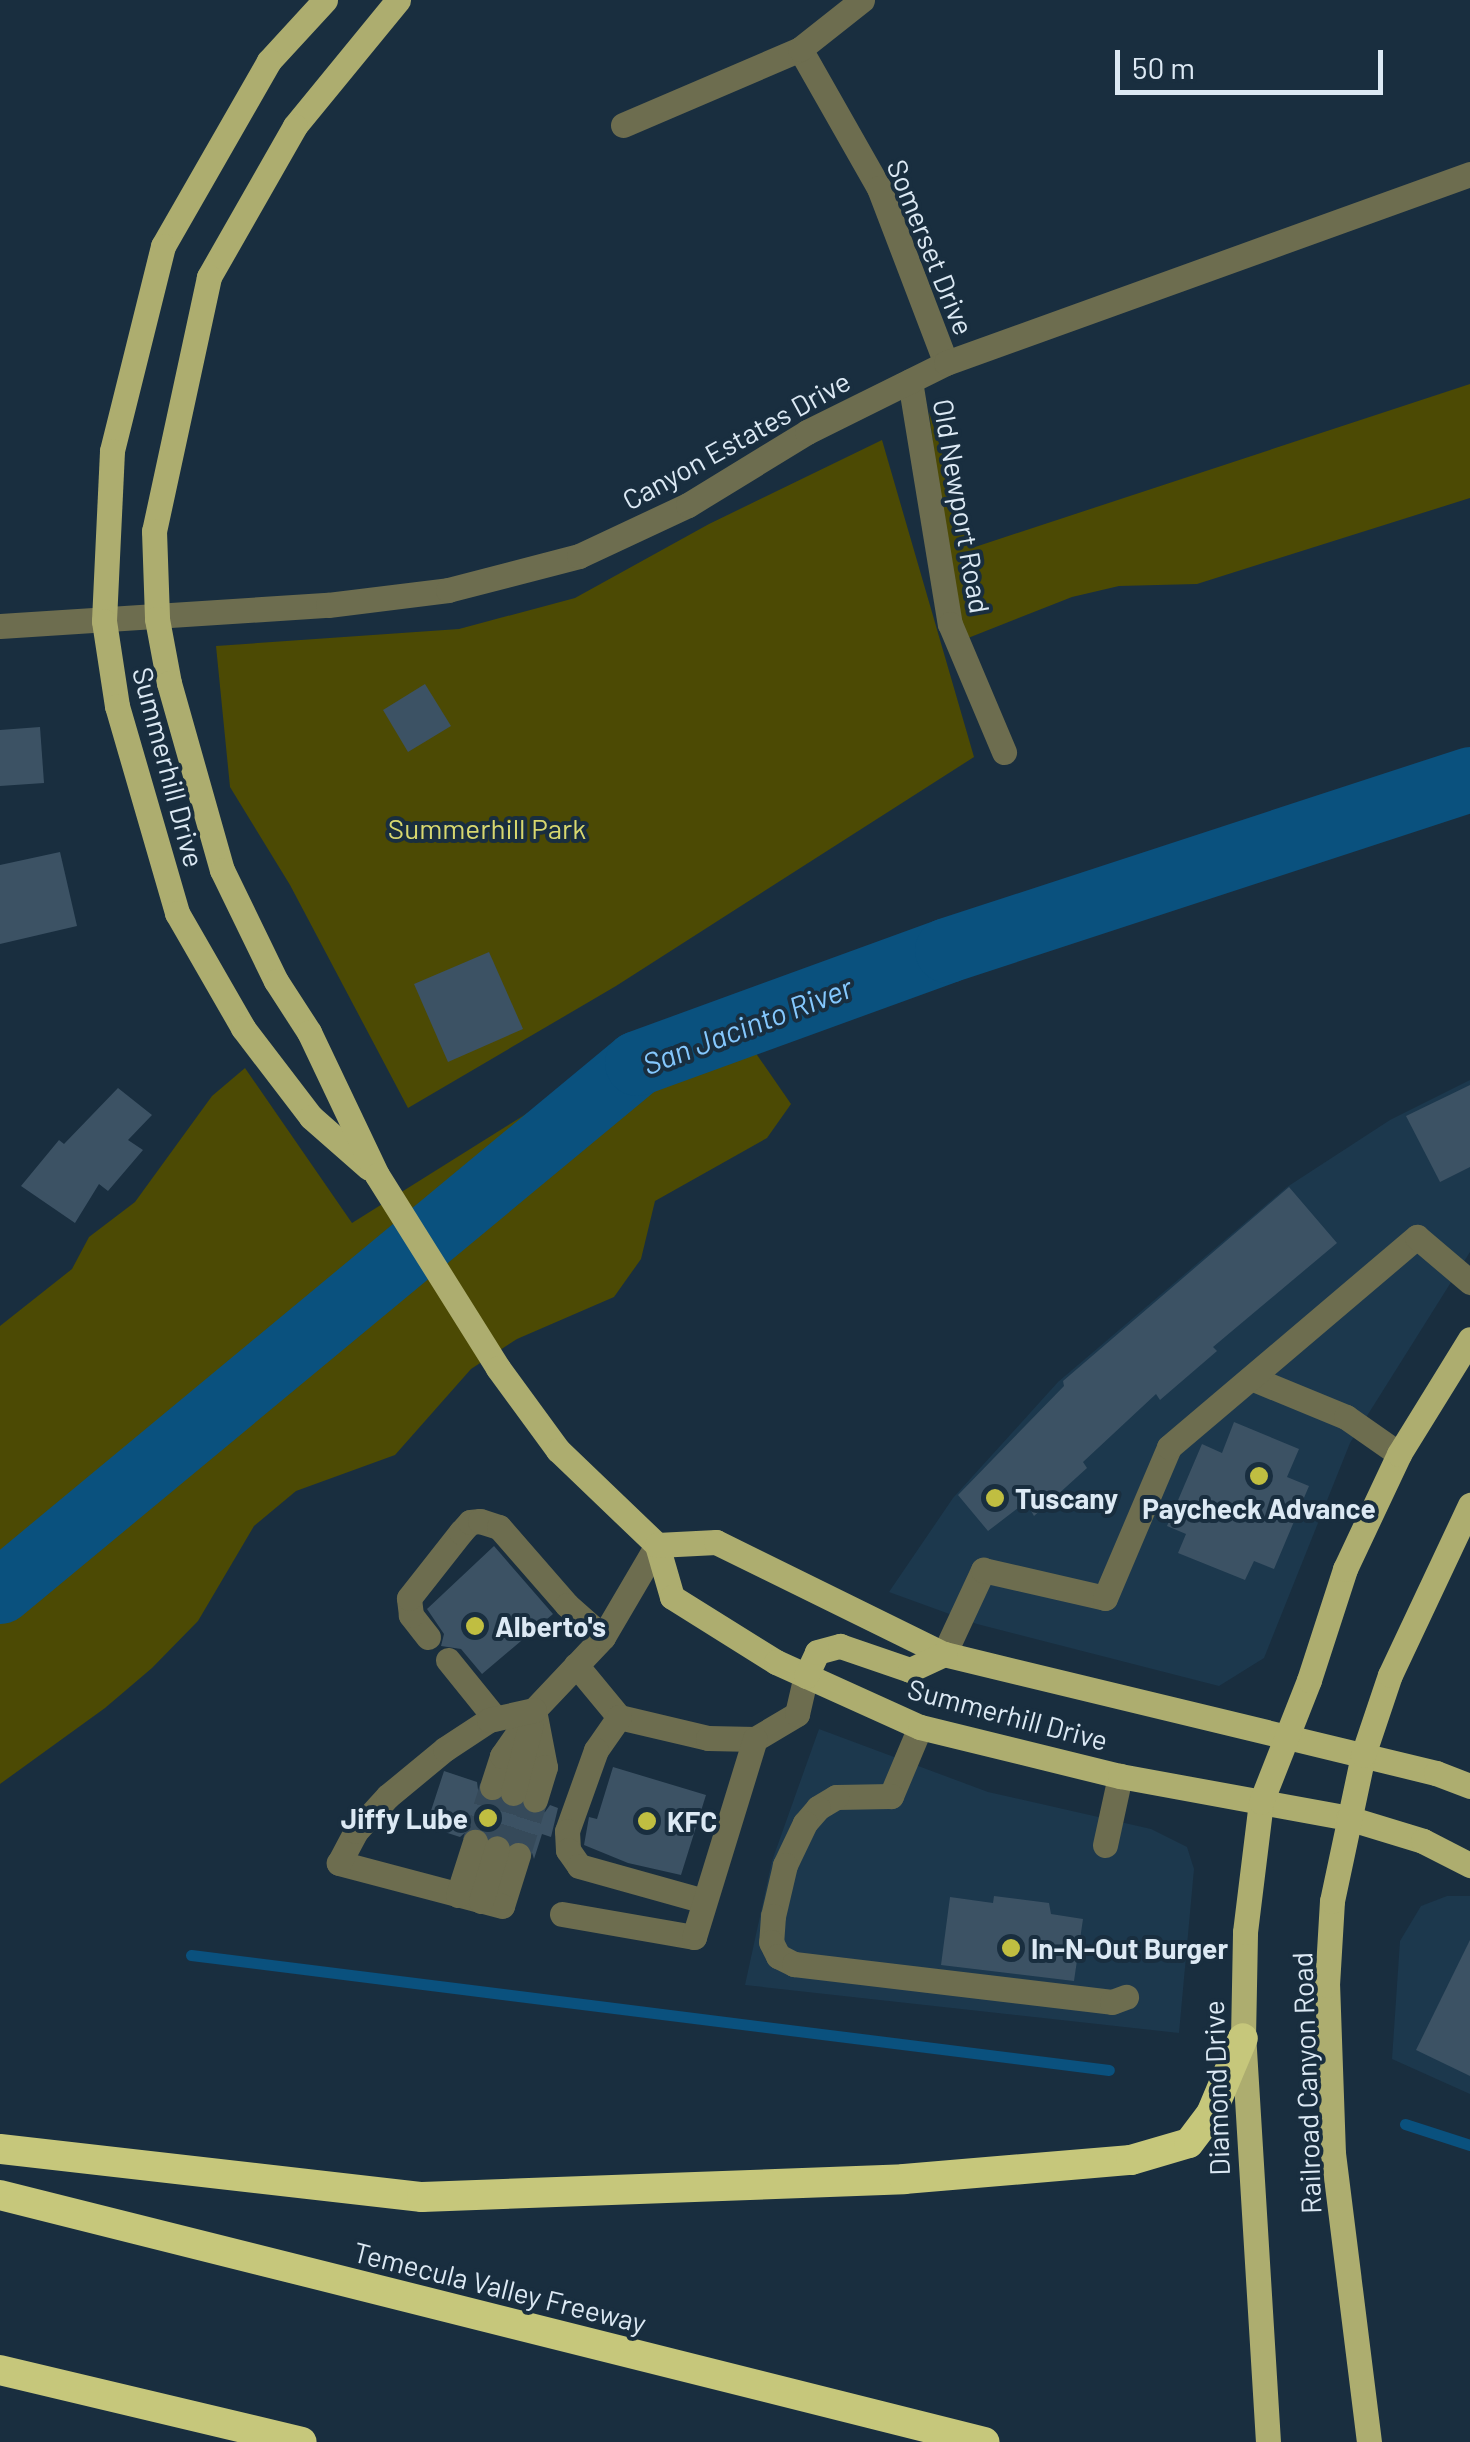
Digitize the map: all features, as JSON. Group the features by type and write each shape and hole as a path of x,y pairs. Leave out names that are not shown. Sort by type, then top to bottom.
{"highway":[{"path":"0,2149 422,2197 904,2180 1131,2160 1189,2144 1210,2114 1242,2038"},
{"name":"Temecula Valley Freeway","path":"0,2195 985,2442"},
{"path":"0,2370 302,2442"}],"main road":[{"name":"Summerhill Drive","path":"325,0 270,61 163,246 112,451 104,621 117,706 177,913 243,1028 310,1117 377,1175"},
{"name":"Summerhill Drive","path":"398,0 294,126 210,277 154,531 157,619 175,712 222,870 276,980 309,1032 377,1175 498,1368 558,1450 657,1545 672,1598 806,1676 920,1727 1120,1776 1348,1818 1423,1841 1470,1865"},
{"path":"1286,1737 1345,1569 1399,1454 1470,1339"},
{"name":"Railroad Canyon Road","path":"1369,2442 1333,2154 1327,1985 1332,1901 1363,1756 1390,1674 1470,1504"},
{"name":"Summerhill Drive","path":"657,1545 716,1542 944,1654 1436,1772 1470,1786"},
{"path":"806,1676 817,1652 840,1646 910,1670 944,1654"},
{"name":"Diamond Drive","path":"1268,2442 1242,2038 1244,1932 1261,1802 1286,1737"}],"street":[{"path":"623,125 800,49 862,0"},
{"name":"Somerset Drive","path":"800,49 879,188 946,364"},
{"name":"Canyon Estates Drive","path":"0,626 157,619 448,590 579,556 688,506 807,432 946,364 1470,174"},
{"name":"Old Newport Road","path":"910,382 950,624 1004,752"},
{"path":"944,1654 983,1570 1105,1598 1169,1447 1417,1237 1470,1282"},
{"path":"1250,1378 1346,1417 1399,1454"},
{"path":"428,1636 411,1615 409,1598 460,1532 470,1522 480,1520 499,1527 566,1605 603,1637"},
{"path":"513,1794 534,1710 603,1637 657,1545"},
{"path":"448,1660 495,1718"},
{"path":"576,1666 619,1717 708,1738 755,1739 797,1714 806,1676"},
{"path":"480,1901 340,1864 356,1831 388,1796 460,1737 495,1718 534,1710"},
{"path":"619,1717 596,1750 567,1831 568,1850 580,1866 704,1901"},
{"path":"920,1727 891,1796 836,1797 818,1808 805,1823 785,1865 773,1916 770,1942 778,1956 794,1964 1112,2002 1126,1996"},
{"path":"562,1914 694,1937 755,1739"},
{"path":"1105,1844 1120,1776"},
{"path":"480,1901 496,1848 480,1901"}],"shaded area":[{"path":"1470,1080 1470,1252 1350,1443 1264,1658 1219,1686 977,1624 889,1592 953,1498 1058,1382 1287,1187 1390,1120"},
{"path":"819,1729 988,1792 1151,1829 1187,1847 1194,1869 1179,2033 745,1985 772,1861"},
{"path":"1447,1896 1470,1896 1470,2094 1392,2059 1400,1941 1421,1906"}],"green space":[{"path":"1470,384 1470,498 1197,584 1119,586 1072,597 958,642 929,412 972,548"},
{"name":"Summerhill Park","path":"882,440 974,757 616,986 408,1108 290,885 230,787 216,646 459,629 575,598 709,524"},
{"path":"701,1016 737,1026 791,1104 767,1138 655,1201 641,1259 614,1297 517,1339 471,1369 395,1455 296,1491 254,1526 198,1621 152,1668 105,1708 0,1784 0,1326 72,1269 89,1237 135,1202 212,1096 245,1068 352,1223 660,1030"}],"building":[{"path":"425,684 451,726 408,752 383,710"},
{"path":"40,727 44,783 0,786 0,730"},
{"path":"60,852 77,926 0,944 0,865"},
{"path":"489,952 523,1029 448,1062 414,984"},
{"path":"1470,1085 1470,1167 1440,1182 1406,1116"},
{"path":"118,1088 152,1115 128,1140 143,1150 108,1191 99,1184 75,1223 21,1186 59,1140 64,1144"},
{"path":"1289,1187 1337,1243 1213,1347 1217,1351 1160,1400 1156,1394 1083,1462 1087,1468 1034,1516 1026,1502 988,1531 958,1495 1064,1386 1063,1381"},
{"path":"1234,1422 1299,1449 1287,1477 1309,1486 1274,1569 1254,1561 1245,1580 1178,1553 1186,1534 1167,1526 1202,1444 1222,1453"},
{"path":"494,1546 553,1614 482,1674 461,1649 441,1646 444,1634 427,1609"},
{"name":"KFC","path":"613,1767 706,1795 681,1875 628,1863 584,1845 589,1817 597,1819"},
{"name":"Jiffy Lube","path":"444,1771 477,1782 479,1797 488,1803 521,1807 531,1816 545,1812 550,1805 558,1808 551,1837 542,1834 534,1859 529,1843 511,1841 503,1833 489,1834 473,1826 460,1837 426,1826"},
{"name":"In-N-Out Burger","path":"994,1896 1049,1903 1051,1914 1083,1919 1074,1981 941,1965 950,1897 993,1903"},
{"path":"1470,1940 1470,2076 1416,2050"}],"waterway":[{"name":"San Jacinto River","path":"0,1591 637,1063 947,950 1470,779"},
{"path":"191,1955 1109,2070"},
{"path":"1405,2124 1470,2145"}],"tunnel":[{"path":"475,1842 492,1787"},
{"path":"497,1848 513,1793"},
{"path":"518,1855 535,1800"}],"place":[{"name":"Paycheck Advance","path":"1259,1476"},
{"name":"Tuscany","path":"995,1498"},
{"name":"Alberto's","path":"475,1626"},
{"name":"Jiffy Lube","path":"488,1818"},
{"name":"KFC","path":"647,1821"},
{"name":"In-N-Out Burger","path":"1011,1948"}]}
